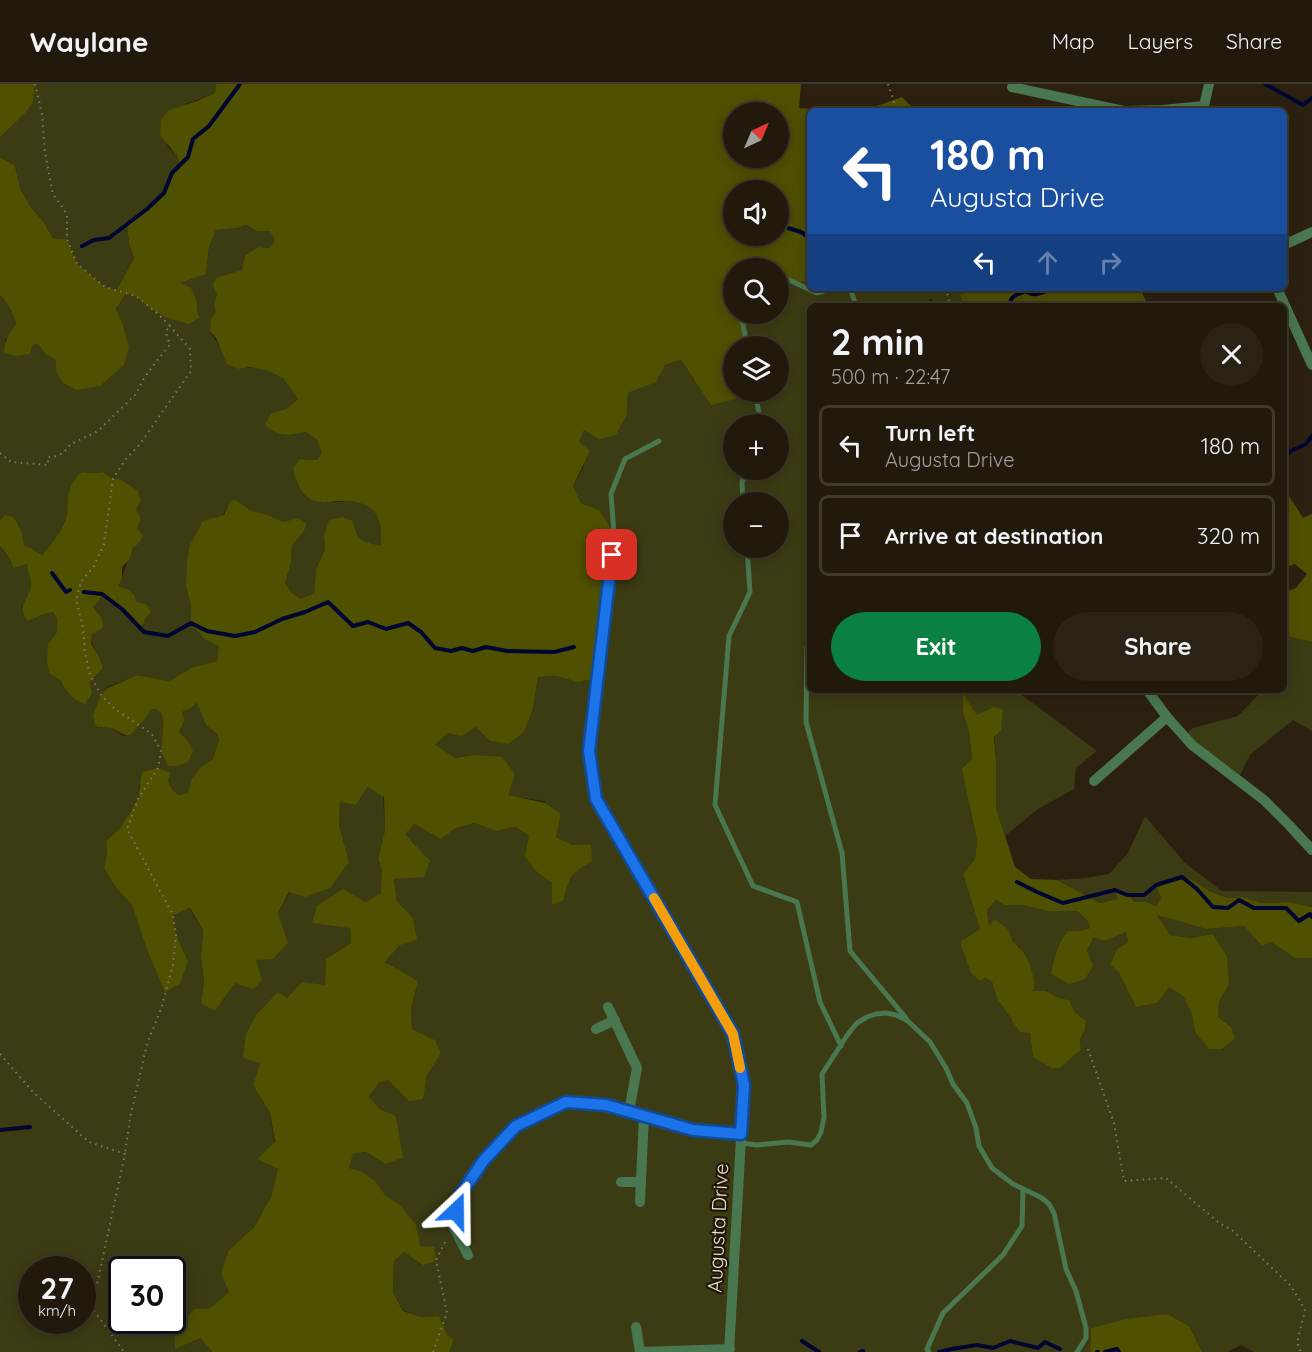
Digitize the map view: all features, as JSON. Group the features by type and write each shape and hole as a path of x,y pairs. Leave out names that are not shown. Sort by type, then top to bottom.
{"street":[{"path":"1205,108 1209,84"},
{"path":"1012,87 1111,108"},
{"path":"1287,244 1312,232"},
{"path":"1287,312 1312,365"},
{"name":"Augusta Drive","path":"614,534 589,751 596,799 733,1034 744,1085 730,1351"},
{"path":"1149,693 1192,745 1264,800 1312,850"},
{"path":"1094,781 1167,717"},
{"path":"608,1007 638,1068 629,1111"},
{"path":"596,1029 615,1020"},
{"path":"468,1255 453,1226 460,1195 484,1160 516,1126 566,1102 606,1105 693,1130 740,1139"},
{"path":"640,1202 644,1116"},
{"path":"621,1182 641,1182"},
{"path":"636,1327 640,1352 730,1351"}],"lane":[{"path":"789,280 807,288"},
{"path":"614,534 611,494 625,459 659,441"},
{"path":"748,558 750,592 729,636 715,805 753,886 798,902 820,1002 841,1046"},
{"path":"807,647 806,722 842,853 850,951 908,1021 930,1042 967,1103 984,1156 997,1172 1013,1184 1050,1204 1066,1269 1076,1291 1086,1328 1086,1338 1077,1352"},
{"path":"740,1139 757,1145 788,1142 811,1145 821,1132 824,1117 822,1074 848,1034 857,1023 867,1017 886,1013 908,1021"},
{"path":"930,1352 927,1349 943,1313 1003,1255 1022,1226 1023,1190"}],"path":[{"path":"35,84 42,114 45,153 53,194 67,214 67,239 77,264 105,287 136,296 157,313 190,349 191,371 113,479 104,544 94,566 81,582 76,600 83,627 90,675 101,695 115,709 152,734 161,751 158,768 138,799 128,829 173,915 176,935 173,965 161,1009 147,1044 130,1118 125,1154 92,1308 124,1352"},
{"path":"888,84 896,108"},
{"path":"0,453 11,462 48,465 48,457 63,453 71,444 98,431 136,394 144,378 170,345 165,333 169,325"},
{"path":"1088,1049 1114,1123 1124,1181 1166,1178 1218,1222 1233,1231 1291,1286 1305,1310 1297,1343 1301,1352"},
{"path":"0,1054 33,1092 89,1143 125,1154"},
{"path":"433,1352 447,1313 436,1260 453,1226"},
{"path":"1305,1310 1312,1308"}],"shaded area":[{"path":"0,84 35,84 33,102 0,137"},
{"path":"35,84 216,84 215,93 186,104 167,146 177,156 180,164 172,173 164,193 127,224 129,244 134,256 117,290 105,287 77,264 67,239 53,238 43,221 31,208 20,188 15,166 0,157 0,137 33,102"},
{"path":"216,84 801,84 799,108 807,109 807,281 796,283 789,280 789,258 723,258 723,324 743,324 745,336 723,336 724,402 711,405 681,360 665,365 656,382 628,393 627,414 616,435 599,439 584,430 579,442 590,451 573,486 581,503 599,510 614,534 597,678 578,682 556,676 538,677 533,709 524,732 509,744 490,741 476,727 462,736 448,733 435,745 455,758 475,755 502,757 515,774 508,795 545,803 561,814 556,837 573,845 591,845 592,861 572,876 564,900 552,905 552,883 538,873 525,857 529,836 515,827 496,831 474,823 456,828 441,839 414,824 405,834 430,861 424,877 394,879 397,901 413,918 417,940 400,945 385,962 418,981 411,1010 412,1029 435,1040 441,1053 427,1075 423,1099 409,1101 388,1080 379,1083 369,1097 380,1109 396,1116 403,1158 385,1164 366,1152 353,1154 349,1168 360,1171 375,1181 386,1196 400,1205 416,1225 420,1246 434,1247 436,1260 431,1263 422,1265 404,1252 394,1261 393,1292 403,1311 421,1317 439,1316 447,1334 454,1340 449,1352 212,1352 200,1338 175,1349 175,1334 186,1334 186,1320 194,1309 209,1309 229,1292 221,1273 229,1250 254,1227 271,1197 278,1169 257,1159 275,1142 270,1113 253,1085 260,1063 243,1058 246,1034 257,1014 278,992 287,998 302,982 325,985 326,959 351,943 350,928 312,923 317,906 343,889 365,902 381,893 382,870 378,859 385,830 384,797 367,787 356,805 340,802 339,825 349,862 330,888 305,897 289,892 278,913 288,943 273,959 256,960 262,981 253,989 235,983 215,1011 201,1004 204,982 201,957 203,930 190,908 173,915 176,935 188,961 180,984 165,992 132,905 116,888 104,868 107,852 106,841 121,827 138,799 142,772 158,768 171,773 168,781 172,789 178,795 188,793 192,779 201,767 213,759 219,739 217,734 206,725 197,703 182,712 185,720 179,732 188,741 193,751 188,762 168,766 161,751 162,714 156,709 150,710 147,717 130,735 95,725 93,716 101,695 108,688 137,675 169,681 193,667 217,661 219,646 204,639 191,623 191,606 186,586 190,545 203,521 224,515 234,500 250,510 283,522 298,518 306,524 304,531 292,546 291,563 285,583 293,594 301,599 314,593 316,569 325,549 324,537 329,520 342,517 353,521 361,539 381,545 377,516 367,506 350,501 321,503 304,494 293,468 300,459 317,460 322,453 317,440 306,432 284,434 275,432 265,425 271,413 286,409 298,399 283,378 269,371 250,367 239,369 227,364 216,338 210,331 211,318 216,312 214,304 217,294 213,285 216,278 242,270 245,255 259,247 270,248 275,240 270,231 257,231 246,225 216,230 209,247 206,274 181,283 191,288 197,301 197,311 200,317 189,324 160,314 126,293 116,309 129,347 124,365 100,386 76,390 62,382 56,371 56,360 45,354 38,344 32,345 30,354 17,356 4,353 6,340 16,324 10,308 0,295 0,157 15,166 20,188 31,208 43,221 53,238 67,239 77,264 105,287 117,290 134,257 129,244 127,224 164,193 172,173 180,164 177,156 160,135 161,119 169,110 215,93"},
{"path":"902,97 913,108 871,108"},
{"path":"246,225 257,231 271,231 275,240 270,248 259,247 245,255 243,270 234,273 217,294 216,312 210,331 239,369 269,370 279,375 288,384 298,399 286,409 271,413 292,435 306,432 317,440 323,453 317,460 300,459 320,503 346,501 366,504 377,518 381,545 366,542 355,531 324,537 325,549 316,569 314,593 302,600 293,594 285,583 291,563 292,546 304,531 298,518 283,522 250,510 242,504 228,506 187,576 186,586 191,606 191,623 204,639 220,646 217,661 193,667 169,681 137,675 108,687 93,716 100,728 112,728 123,736 129,735 147,717 150,710 156,709 162,714 161,751 188,741 179,732 185,720 182,712 198,703 206,725 217,734 219,739 213,759 201,767 188,793 178,795 168,781 171,773 158,768 139,786 138,799 121,827 106,841 107,852 104,868 116,888 132,905 139,924 188,961 176,935 173,915 189,908 203,930 201,957 204,982 201,1004 215,1011 235,983 256,960 290,892 349,862 339,825 340,801 367,787 383,796 385,830 378,859 382,870 382,893 365,902 350,928 351,943 326,959 325,986 260,1063 253,1085 270,1113 278,1169 271,1197 254,1227 229,1250 229,1292 209,1309 200,1338 213,1351 0,1352 0,546 15,562 27,564 31,586 22,607 28,621 53,612 57,619 57,632 48,644 50,674 60,680 74,699 85,703 89,683 97,675 99,657 92,637 102,618 93,607 102,594 122,609 140,628 146,618 136,602 118,586 129,557 140,542 120,479 113,479 103,472 82,472 69,490 68,512 62,527 54,543 42,555 31,548 24,547 5,515 0,520 0,295 10,308 16,324 4,341 38,344 45,354 56,360 56,371 122,322 116,309 126,293 136,296 157,313 200,316 197,311 197,301 181,283 206,274 209,247 216,230"},
{"path":"807,253 807,291 978,291 960,294 962,303 934,303 932,298 924,303 807,303 807,693 1019,693 1097,751 1076,768 1074,789 1038,809 1005,836 996,808 993,707 977,715 964,695 963,713 969,731 972,759 969,803 977,841 975,859 963,874 980,929 960,943 985,978 992,982 1007,1011 1030,1033 1033,1057 1053,1069 1060,1068 1081,1050 1080,1039 1085,1030 1086,1021 1075,1012 1069,1000 1046,991 1032,991 1020,947 1011,941 1010,933 989,926 987,910 996,900 1005,905 1022,905 1048,911 1077,911 1087,920 1090,928 1080,931 1087,950 1094,937 1115,936 1126,932 1128,942 1117,949 1110,964 1119,973 1136,1007 1157,1003 1169,986 1183,996 1192,1014 1195,1032 1231,1027 1218,1017 1219,1002 1229,984 1214,934 1191,938 1170,935 1157,915 1206,929 1244,926 1262,946 1271,942 1295,958 1312,958 1312,1352 1254,1352 1241,1345 1227,1352 1202,1352 1189,1326 1168,1314 1091,1328 1090,1352 449,1352 454,1340 447,1334 439,1316 421,1317 403,1310 393,1292 394,1261 404,1252 421,1265 420,1246 400,1205 386,1196 375,1181 348,1168 353,1154 366,1152 385,1164 402,1158 396,1116 380,1109 369,1098 379,1083 388,1080 409,1100 441,1053 435,1040 412,1029 411,1011 418,981 385,962 400,945 413,918 397,901 394,878 416,845 404,834 414,824 441,839 456,828 474,823 496,831 515,827 529,836 538,873 552,883 552,904 564,900 568,884 591,845 573,845 556,837 561,814 545,801 508,796 475,755 455,758 434,746 448,733 462,735 476,727 490,741 509,744 524,732 533,709 538,677 556,676 578,682 599,510 581,503 573,486 584,466 579,442 584,429 627,414 628,393 640,389 665,365 681,360 694,380 723,393 723,402 789,402 789,336 745,336 743,324 789,324 789,258 775,258"},
{"path":"977,291 1141,291 1147,303 962,303 960,294"},
{"path":"82,472 103,472 113,479 120,479 138,491 141,501 136,509 141,519 137,528 143,535 133,549 129,560 122,567 122,579 118,586 129,590 135,596 136,602 146,604 151,612 140,629 122,609 102,594 93,607 102,618 103,628 92,634 91,644 103,668 89,683 92,693 85,704 74,699 60,680 50,674 47,663 48,644 57,632 57,619 53,612 28,621 23,611 31,584 27,564 13,568 11,560 0,546 0,520 5,515 13,517 22,534 24,546 42,555 63,526 67,515 70,489"},
{"path":"1287,493 1303,518 1312,514 1312,642 1287,635 1287,591 1296,588 1307,574 1295,564 1287,567"},
{"path":"1287,635 1312,642 1312,731 1293,720 1250,755 1238,779 1184,736 1193,728 1238,716 1259,694 1287,693"},
{"path":"963,693 977,715 993,707 1003,709 1001,730 994,737 996,808 1015,867 1031,879 1057,880 1100,903 1118,899 1115,890 1129,895 1134,902 1146,902 1156,906 1161,898 1156,885 1182,877 1228,898 1244,897 1261,903 1289,902 1312,907 1312,958 1295,958 1271,942 1262,946 1244,926 1206,929 1157,915 1170,935 1191,938 1213,934 1227,957 1229,984 1219,1002 1218,1017 1231,1027 1235,1038 1222,1049 1209,1049 1195,1032 1192,1014 1183,996 1169,987 1157,1003 1136,1007 1119,973 1110,964 1117,949 1128,942 1126,932 1104,941 1094,937 1087,950 1093,966 1085,979 1069,984 1051,974 1057,951 1068,931 1090,928 1087,920 1077,911 1048,911 1022,905 1005,905 996,900 987,910 989,926 995,920 1004,926 1012,941 1026,956 1035,986 1032,991 1046,991 1069,1000 1075,1012 1086,1021 1085,1030 1080,1039 1081,1050 1060,1068 1053,1069 1033,1057 1030,1033 1020,1032 998,1000 992,982 985,978 980,981 971,973 960,942 980,929 963,874 975,859 977,841 962,769 972,759 969,731 963,713"},
{"path":"1145,816 1185,863 1222,891 1312,892 1312,907 1289,902 1261,903 1244,897 1228,898 1211,892 1195,881 1161,898 1156,906 1146,902 1134,902 1116,891 1118,899 1100,903 1057,880 1109,874 1128,853"},
{"path":"1168,1314 1189,1326 1202,1352 1090,1352 1091,1328 1126,1319"}],"waterway":[{"path":"82,246 94,240 109,238 164,193 172,173 188,157 193,139 209,126 240,84"},
{"path":"1265,84 1303,105 1312,98"},
{"path":"789,228 807,236"},
{"path":"1010,303 1013,297 1026,291"},
{"path":"1026,291 1035,294 1045,291"},
{"path":"1287,455 1306,444 1312,436"},
{"path":"52,573 66,592 70,590"},
{"path":"84,592 102,594 122,609 144,632 168,636 191,623 207,631 235,636 255,632 328,602 353,626 368,622 386,629 408,623 421,632 435,648 451,651 462,648 473,651 486,647 507,651 554,652 574,647"},
{"path":"1017,882 1063,903 1115,890 1127,895 1144,895 1156,885 1182,877 1197,889 1213,907 1228,908 1239,900 1254,908 1286,908 1299,921 1310,914 1312,917"},
{"path":"0,1130 30,1127"},
{"path":"802,1341 819,1352"},
{"path":"939,1352 977,1345 993,1348 1010,1341 1038,1348 1045,1342 1060,1349"},
{"path":"1105,1352 1117,1349 1119,1352"}],"slow traffic":[{"path":"654,898 733,1034 740,1068"}],"route":[{"path":"456,1211 460,1195 484,1160 516,1126 566,1102 606,1105 693,1130 741,1134 744,1085 733,1034 596,799 589,751 612,555"}]}
